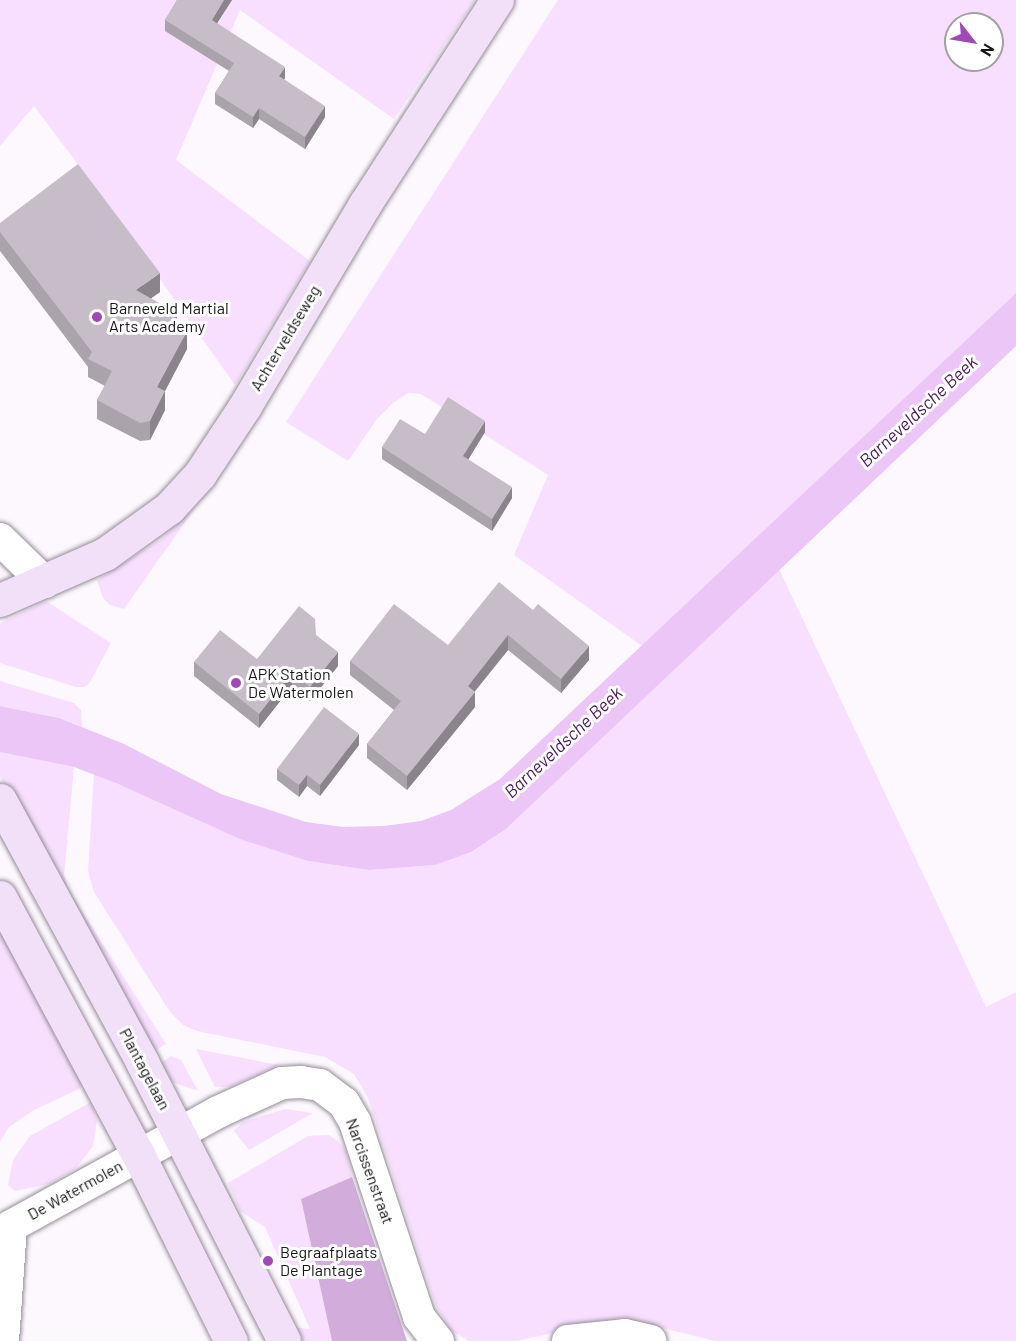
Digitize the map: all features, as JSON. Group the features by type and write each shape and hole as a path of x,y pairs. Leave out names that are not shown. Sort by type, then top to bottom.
{"main road":[{"name":"Achterveldseweg","path":"0,600 105,554 169,508 200,474 245,406 365,204 497,0"},
{"name":"Plantagelaan","path":"0,800 178,1134 284,1341"},
{"path":"0,897 138,1154 231,1341"}],"street":[{"path":"0,539 44,582"},
{"name":"Narcissenstraat","path":"178,1134 282,1083 301,1082 320,1085 328,1090 344,1103 355,1122 419,1317 438,1341"},
{"name":"De Watermolen","path":"3,1341 6,1222 178,1134"},
{"path":"568,1341 624,1335 650,1341"}],"shaded area":[{"path":"0,0 475,0 394,119 240,10 176,160 310,261 235,385 92,183 34,106 0,146"},
{"path":"558,0 1016,0 1016,293 642,646 514,555 548,475 421,394 408,393 393,403 377,419 348,461 286,422"},
{"path":"195,508 124,609 110,605 103,598 97,580 160,540"},
{"path":"779,569 986,1007 1016,992 1016,1341 716,1341 621,1318 516,1341 469,1341 452,1331 436,1306 368,1098 354,1074 325,1057 197,1031 183,1025 170,1012 94,892 88,871 94,774 308,861 369,870 435,865 506,829"},
{"path":"46,601 111,643 89,684 84,687 76,687 0,663 0,623"},
{"path":"0,681 74,703 81,710 82,727 59,718 0,706"},
{"path":"0,752 74,767 64,875 68,889 166,1044 150,1054 132,1030 0,777"},
{"path":"0,917 83,1082 79,1089 34,1110 9,1127 0,1142"},
{"path":"196,1049 279,1065 230,1087 215,1087"},
{"path":"171,1056 181,1060 198,1091 172,1082 158,1065"},
{"path":"91,1102 97,1121 93,1146 76,1168 49,1184 15,1191 8,1185 13,1160 30,1136"},
{"path":"285,1109 313,1113 249,1150 234,1131 243,1122"},
{"path":"329,1135 346,1151 352,1177 301,1199 332,1341 296,1341 290,1327 310,1329 265,1227 240,1211 228,1183 308,1136"},
{"path":"352,1177 407,1341 332,1341 301,1199"}],"water":[{"name":"Barneveldsche Beek","path":"1016,293 1016,346 506,829 471,852 435,865 369,870 308,861 240,839 116,783 74,767 0,752 0,706 59,718 124,744 221,794 306,822 343,827 384,826 421,821 451,810 500,779"}],"building":[{"path":"177,0 224,0 212,20 285,67 279,76 325,106 305,137 259,108 253,117 215,93 234,63 165,20"},
{"path":"78,164 160,273 136,290 177,313 172,321 187,331 157,387 165,391 150,421 140,423 97,400 112,371 88,359 92,352 0,232 0,223"},
{"path":"448,397 485,421 463,456 512,487 492,519 382,447 400,419 425,434"},
{"path":"499,582 533,610 538,604 589,646 561,679 508,635 468,686 475,692 407,776 367,744 401,701 350,661 394,604 448,645"},
{"path":"299,606 315,619 316,635 338,652 310,687 292,672 259,714 194,662 220,630 257,659"},
{"path":"324,707 359,734 320,785 307,775 299,785 277,769"}],"place":[{"name":"Barneveld Martial Arts Academy","path":"97,317"},
{"name":"APK Station De Watermolen","path":"236,683"},
{"name":"Begraafplaats De Plantage","path":"268,1261"}]}
